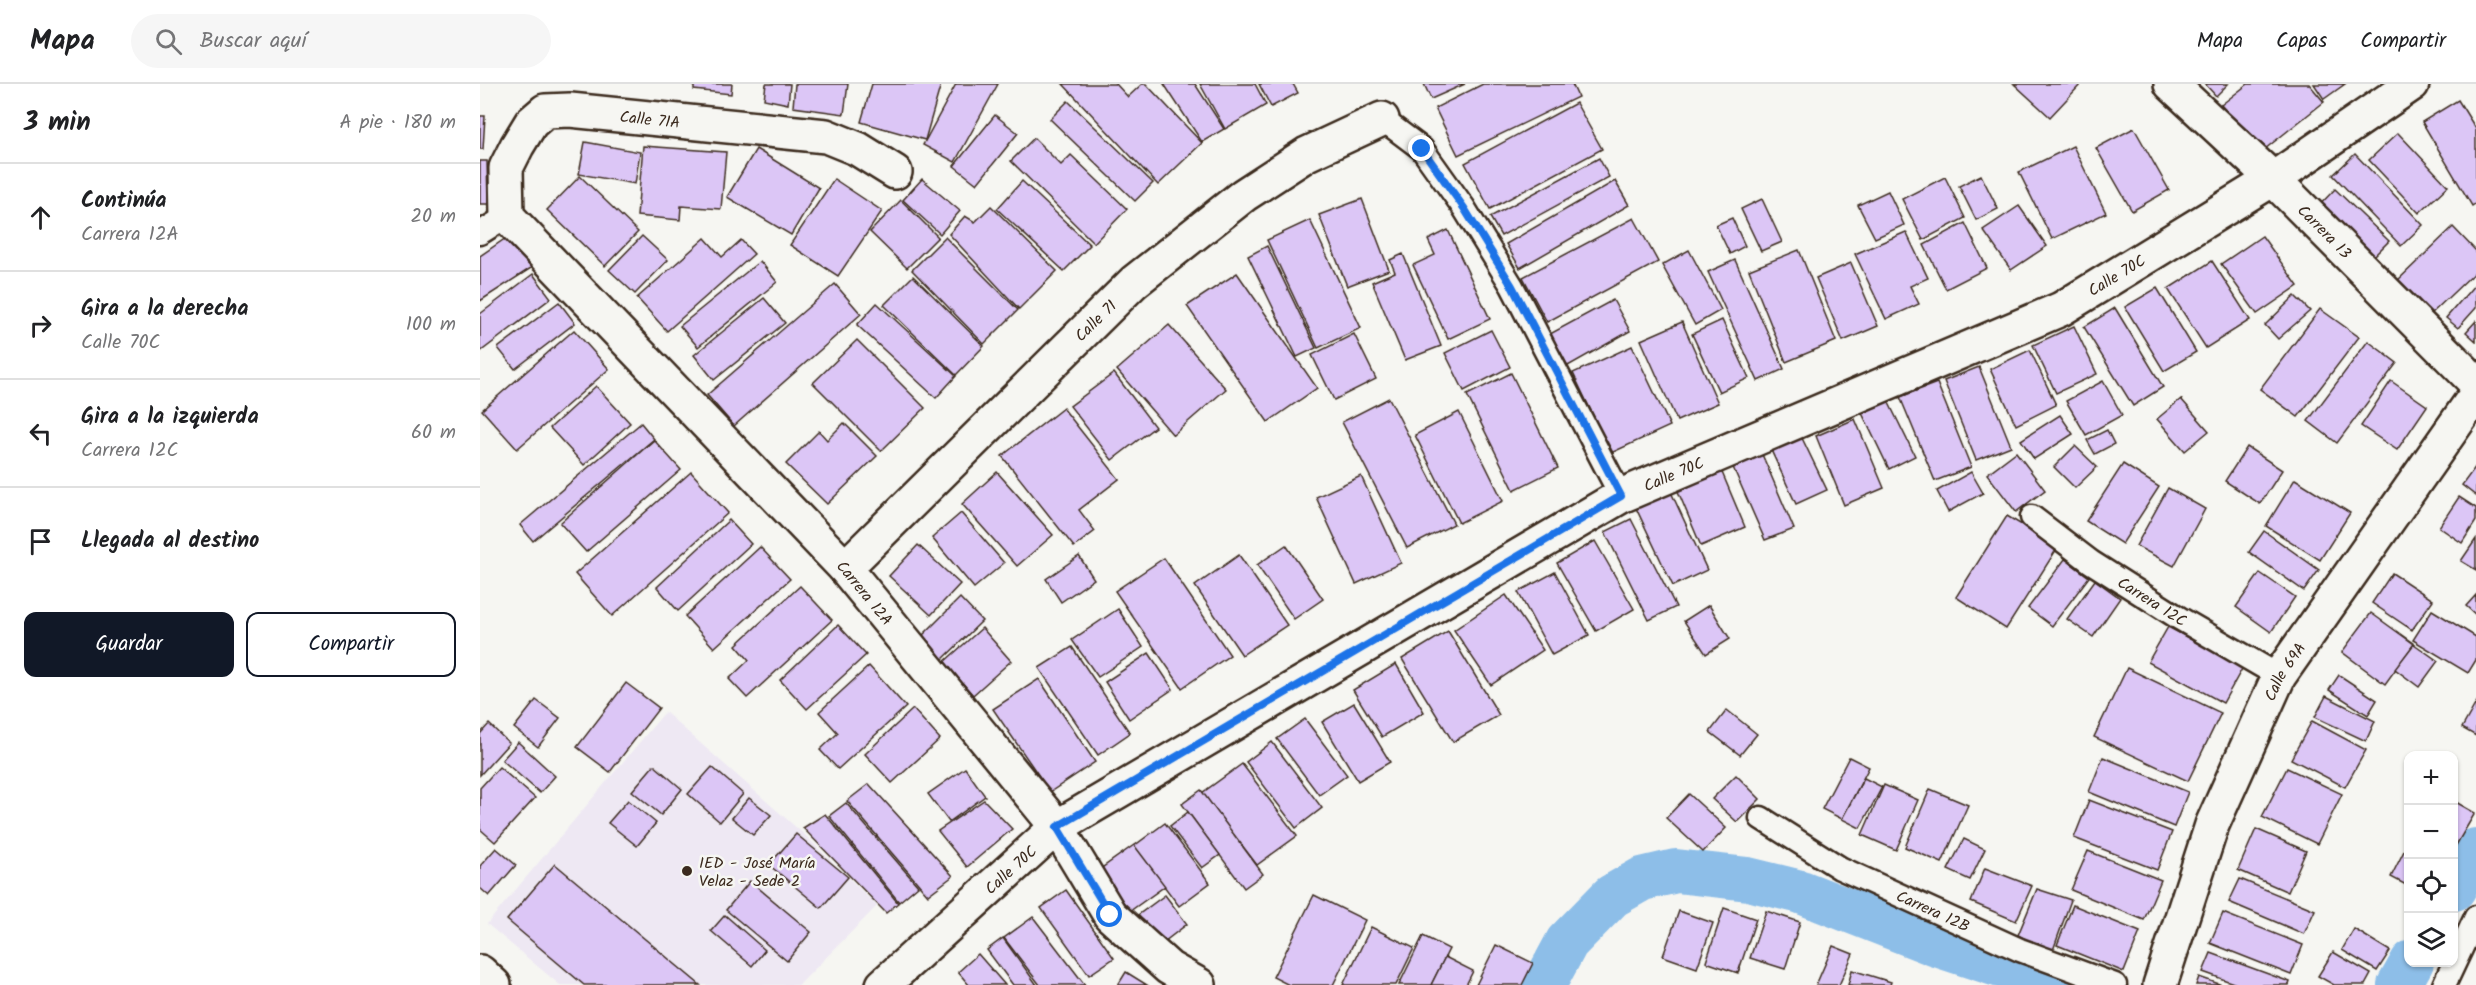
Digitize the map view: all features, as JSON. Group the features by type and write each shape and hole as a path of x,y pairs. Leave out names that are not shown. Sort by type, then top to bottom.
{"street":[{"name":"Carrera 13","path":"2171,84 2273,179 2476,383"},
{"name":"Calle 70C","path":"883,985 1057,827 1621,496 2061,309 2273,179 2412,84"},
{"name":"Calle 71A","path":"493,225 506,168 531,123 545,111 570,110 826,136 858,149 895,172"},
{"name":"Calle 71","path":"845,568 1134,282 1244,195 1307,154 1383,119"},
{"name":"Carrera 12A","path":"493,225 845,568 1057,827 1110,915 1169,968 1199,985"},
{"name":"Calle 69A","path":"2160,985 2212,825 2279,676 2476,395"},
{"path":"480,972 494,985"}],"lane":[{"path":"1383,119 1422,149 1464,208 1512,286 1621,496"},
{"name":"Carrera 12C","path":"2032,517 2091,562 2179,618 2279,676"},
{"name":"Carrera 12B","path":"1761,818 1840,868 2020,950 2115,985"},
{"path":"2444,985 2476,917"}],"shaded area":[{"name":"IED - José María Velaz - Sede 2","path":"665,712 807,837 877,906 799,985 560,985 487,924"}],"building":[{"path":"694,84 732,84 731,94 694,90"},
{"path":"766,84 790,84 788,104 764,99"},
{"path":"795,84 848,84 844,114 793,107"},
{"path":"872,84 941,84 925,140 861,122"},
{"path":"956,84 998,84 955,162 923,145"},
{"path":"1063,84 1116,84 1128,97 1142,84 1146,84 1202,143 1158,185"},
{"path":"1164,84 1195,84 1224,129 1202,142"},
{"path":"1200,84 1255,84 1266,105 1225,129"},
{"path":"1259,84 1293,84 1298,93 1271,107"},
{"path":"1424,84 1465,84 1431,99"},
{"path":"1483,84 1572,84 1578,97 1458,155 1435,108"},
{"path":"2014,84 2081,84 2050,117"},
{"path":"2205,84 2228,84 2216,96"},
{"path":"2248,84 2309,84 2324,102 2260,153 2221,105"},
{"path":"2314,84 2345,84 2324,99"},
{"path":"2458,100 2476,129 2476,203 2472,206 2422,122"},
{"path":"1068,101 1153,183 1135,201 1050,119"},
{"path":"1576,103 1602,149 1490,209 1465,163"},
{"path":"995,115 1018,133 977,184 954,166"},
{"path":"480,116 485,116 483,149 480,149"},
{"path":"2134,128 2169,190 2132,211 2096,148"},
{"path":"2398,133 2448,186 2419,213 2369,160"},
{"path":"1034,138 1061,165 1071,155 1127,209 1094,243 1011,161"},
{"path":"585,142 640,152 635,184 579,174"},
{"path":"643,146 726,152 721,209 681,206 680,220 637,216"},
{"path":"2073,146 2106,213 2052,239 2019,172"},
{"path":"756,149 819,188 791,235 727,197"},
{"path":"2355,154 2423,225 2401,246 2333,175"},
{"path":"1599,158 1609,177 1501,236 1490,217"},
{"path":"480,161 487,161 488,204 480,204"},
{"path":"1981,175 1998,209 1976,220 1959,186"},
{"path":"580,176 638,232 605,266 547,210"},
{"path":"1945,177 1965,218 1923,240 1902,199"},
{"path":"834,179 882,211 838,276 790,245"},
{"path":"922,179 960,211 940,234 903,200"},
{"path":"1022,181 1090,245 1064,271 997,209"},
{"path":"1615,181 1629,205 1520,268 1506,244"},
{"path":"2335,189 2389,241 2364,266 2311,214"},
{"path":"1888,191 1904,225 1875,238 1858,205"},
{"path":"1362,199 1389,270 1347,286 1319,215"},
{"path":"1762,199 1782,242 1761,251 1741,209"},
{"path":"901,200 938,237 907,268 870,232"},
{"path":"991,206 1057,271 1019,309 949,234 965,216 975,222"},
{"path":"2019,206 2047,246 2011,270 1983,230"},
{"path":"1634,218 1658,262 1547,322 1523,277"},
{"path":"1732,218 1745,246 1730,254 1716,225"},
{"path":"1310,220 1361,328 1318,348 1267,240"},
{"path":"1965,223 1987,268 1946,289 1924,245"},
{"path":"2453,227 2476,251 2476,271 2429,316 2396,282"},
{"path":"1448,230 1490,319 1448,339 1413,265 1435,255 1428,240"},
{"path":"1906,232 1928,278 1910,286 1919,304 1886,319 1855,254"},
{"path":"509,236 531,268 480,301 480,256"},
{"path":"642,236 668,260 635,294 609,270"},
{"path":"2262,236 2298,286 2257,314 2221,264"},
{"path":"945,237 1018,310 984,344 912,270"},
{"path":"705,238 722,257 741,240 754,254 667,331 637,298"},
{"path":"1267,246 1316,348 1297,357 1248,256"},
{"path":"1689,250 1721,310 1695,325 1662,265"},
{"path":"1799,250 1836,341 1786,362 1749,270"},
{"path":"1403,254 1441,346 1405,360 1372,282 1395,272 1390,260"},
{"path":"1735,260 1784,369 1758,381 1708,272"},
{"path":"760,261 777,282 698,347 680,326"},
{"path":"2212,261 2250,320 2206,348 2168,289"},
{"path":"1851,263 1878,326 1843,341 1816,278"},
{"path":"1237,273 1317,388 1268,422 1187,306"},
{"path":"533,274 551,298 480,352 480,314"},
{"path":"913,276 984,346 956,375 884,305"},
{"path":"2476,283 2476,308 2458,328 2446,318"},
{"path":"835,284 861,314 734,426 707,395"},
{"path":"2157,288 2196,352 2164,371 2125,307"},
{"path":"2295,296 2310,311 2278,339 2265,325"},
{"path":"764,298 785,323 714,380 694,355"},
{"path":"1613,300 1630,331 1568,366 1550,334"},
{"path":"559,302 575,323 515,369 498,348"},
{"path":"877,303 956,376 936,398 857,325"},
{"path":"2115,308 2163,387 2133,406 2084,327"},
{"path":"2320,309 2359,337 2298,417 2260,389"},
{"path":"1722,320 1749,378 1719,392 1692,334"},
{"path":"2476,321 2476,341 2466,332"},
{"path":"1682,322 1718,403 1677,421 1641,340"},
{"path":"1169,325 1226,389 1173,435 1117,370"},
{"path":"2074,326 2097,374 2056,393 2033,345"},
{"path":"574,330 609,369 517,449 482,410"},
{"path":"1491,330 1510,367 1464,391 1445,353"},
{"path":"1354,334 1376,379 1334,400 1312,355"},
{"path":"857,340 925,408 881,451 813,383"},
{"path":"2368,341 2397,363 2337,443 2308,421"},
{"path":"1632,346 1670,426 1611,453 1573,373"},
{"path":"2030,350 2056,405 2016,425 1990,369"},
{"path":"1979,367 2011,446 1976,460 1944,381"},
{"path":"1114,373 1155,427 1112,460 1070,406"},
{"path":"1511,373 1558,468 1514,490 1467,395"},
{"path":"2103,381 2122,415 2086,435 2066,401"},
{"path":"2391,381 2427,406 2397,450 2361,426"},
{"path":"1937,383 1971,467 1935,481 1900,397"},
{"path":"596,386 630,423 584,465 550,428"},
{"path":"1389,398 1454,524 1407,548 1342,422"},
{"path":"2181,399 2209,431 2185,451 2157,419"},
{"path":"1888,401 1915,456 1889,469 1862,413"},
{"path":"1063,408 1119,479 1079,510 1095,531 1074,547 1002,456"},
{"path":"1459,412 1503,501 1459,523 1415,435"},
{"path":"2060,415 2073,434 2034,459 2021,440"},
{"path":"1855,419 1884,488 1844,505 1816,436"},
{"path":"641,423 654,439 533,541 520,525"},
{"path":"844,423 877,456 827,504 786,464 819,431 827,440"},
{"path":"2107,430 2114,444 2095,454 2087,440"},
{"path":"1800,434 1827,490 1796,504 1770,448"},
{"path":"654,440 681,470 586,552 560,523"},
{"path":"2075,446 2097,467 2075,488 2054,467"},
{"path":"2247,447 2282,470 2260,504 2225,481"},
{"path":"1761,452 1794,529 1765,540 1732,465"},
{"path":"2016,452 2045,490 2016,512 1987,474"},
{"path":"2123,464 2159,487 2122,544 2086,521"},
{"path":"2476,466 2476,496 2462,485"},
{"path":"1721,470 1745,527 1701,546 1677,489"},
{"path":"691,472 728,513 612,616 575,574"},
{"path":"997,472 1053,535 1017,566 962,504"},
{"path":"1971,472 1983,493 1948,512 1937,491"},
{"path":"1361,476 1401,563 1356,584 1316,497"},
{"path":"2295,479 2350,513 2320,560 2266,526"},
{"path":"2168,488 2205,509 2174,566 2136,546"},
{"path":"1671,492 1707,570 1673,586 1636,508"},
{"path":"2459,497 2476,508 2476,521 2462,543 2439,527"},
{"path":"961,513 1004,563 974,588 932,538"},
{"path":"2007,516 2058,547 2006,629 1956,597"},
{"path":"1631,519 1676,607 1649,620 1605,532"},
{"path":"729,520 751,544 678,611 657,587"},
{"path":"2264,531 2319,570 2304,591 2249,552"},
{"path":"2476,539 2476,570 2461,561"},
{"path":"1595,541 1634,609 1596,631 1557,563"},
{"path":"918,545 960,584 931,615 889,576"},
{"path":"1286,545 1323,599 1294,619 1257,565"},
{"path":"760,547 790,579 714,648 685,616"},
{"path":"1239,555 1287,625 1242,655 1195,586"},
{"path":"1079,556 1094,579 1061,602 1046,579"},
{"path":"1164,558 1230,655 1182,688 1115,591"},
{"path":"2065,559 2089,577 2052,626 2028,608"},
{"path":"1555,572 1589,635 1552,655 1518,592"},
{"path":"2260,573 2295,597 2271,632 2236,607"},
{"path":"2392,573 2433,600 2412,630 2372,603"},
{"path":"2095,580 2120,598 2093,637 2067,619"},
{"path":"800,586 832,620 747,698 729,679 749,660 736,645"},
{"path":"1506,595 1543,650 1491,685 1454,630"},
{"path":"2476,595 2476,615 2466,606"},
{"path":"960,598 982,621 941,661 919,639"},
{"path":"1709,605 1730,639 1706,654 1684,621"},
{"path":"1118,609 1143,647 1098,677 1072,640"},
{"path":"2432,610 2476,637 2476,660 2468,673 2413,640"},
{"path":"2371,613 2414,644 2385,684 2342,652"},
{"path":"838,625 866,655 807,709 780,680"},
{"path":"2168,627 2243,667 2223,703 2148,662"},
{"path":"982,628 1011,661 973,695 944,662"},
{"path":"1448,631 1499,715 1453,742 1402,659"},
{"path":"2414,644 2438,661 2419,687 2395,669"},
{"path":"1072,647 1130,733 1098,755 1039,668"},
{"path":"1149,653 1173,689 1129,719 1105,682"},
{"path":"1396,664 1424,712 1382,737 1353,690"},
{"path":"869,666 906,707 838,769 820,750 838,733 819,712"},
{"path":"2127,668 2221,713 2188,781 2094,737"},
{"path":"2339,675 2377,700 2368,715 2329,690"},
{"path":"1039,679 1095,762 1050,792 993,709"},
{"path":"626,683 659,708 610,772 577,747"},
{"path":"2326,696 2375,721 2366,741 2315,717"},
{"path":"536,700 560,718 538,747 514,728"},
{"path":"1354,703 1390,762 1358,781 1322,722"},
{"path":"2476,703 2476,736 2462,728"},
{"path":"913,709 940,739 892,783 865,754"},
{"path":"1727,710 1757,734 1740,755 1710,732"},
{"path":"1305,719 1347,775 1319,795 1277,739"},
{"path":"2312,721 2366,750 2345,787 2291,759"},
{"path":"489,724 509,743 480,775 480,734"},
{"path":"518,742 555,776 540,793 502,760"},
{"path":"1272,742 1322,808 1296,828 1246,762"},
{"path":"1849,757 1869,767 1842,819 1822,809"},
{"path":"2103,757 2188,792 2174,827 2089,792"},
{"path":"1242,764 1297,836 1257,865 1202,793"},
{"path":"654,765 682,789 661,815 632,791"},
{"path":"499,767 535,798 495,842 480,829 480,788"},
{"path":"712,767 743,794 720,822 688,794"},
{"path":"965,768 985,796 949,822 928,794"},
{"path":"2287,768 2342,794 2317,844 2262,817"},
{"path":"1736,775 1760,799 1737,822 1712,799"},
{"path":"1864,778 1882,787 1860,828 1842,819"},
{"path":"869,784 953,876 928,895 847,801"},
{"path":"1884,785 1918,800 1896,850 1862,835"},
{"path":"1930,789 1968,805 1942,863 1905,847"},
{"path":"1201,790 1263,874 1244,888 1182,804"},
{"path":"1689,794 1726,828 1703,852 1666,818"},
{"path":"749,798 771,815 753,835 732,818"},
{"path":"628,800 656,823 637,846 608,823"},
{"path":"984,800 1012,829 967,867 938,831"},
{"path":"2089,800 2172,832 2157,870 2074,838"},
{"path":"846,803 918,886 899,902 829,816"},
{"path":"2458,803 2475,813 2458,842"},
{"path":"1188,812 1220,855 1202,868 1170,826"},
{"path":"825,814 898,903 886,913 803,828"},
{"path":"1165,823 1210,883 1179,906 1134,846"},
{"path":"2256,829 2306,851 2288,892 2238,870"},
{"path":"796,834 848,877 821,908 769,865"},
{"path":"1964,839 1985,849 1970,880 1948,870"},
{"path":"1134,845 1165,886 1130,911 1099,870"},
{"path":"496,848 516,865 489,896 480,888 480,866"},
{"path":"2088,851 2161,880 2144,920 2071,890"},
{"path":"2404,851 2404,884 2391,877"},
{"path":"555,864 700,985 584,985 507,920"},
{"path":"1985,868 2032,886 2016,921 1971,902"},
{"path":"2240,879 2315,910 2304,934 2229,902"},
{"path":"750,881 811,932 787,961 726,910"},
{"path":"2037,889 2071,900 2052,953 2018,935"},
{"path":"1066,890 1114,958 1089,975 1041,908"},
{"path":"1165,895 1187,924 1160,945 1138,915"},
{"path":"1314,895 1365,920 1333,985 1289,985 1273,977"},
{"path":"2073,905 2140,932 2124,972 2057,945"},
{"path":"1724,908 1756,919 1738,973 1706,962"},
{"path":"1679,911 1713,923 1697,968 1663,956"},
{"path":"1766,911 1800,922 1785,969 1750,958"},
{"path":"2223,913 2303,945 2291,975 2210,943"},
{"path":"725,915 765,950 752,966 711,931"},
{"path":"1033,917 1085,985 1040,985 1004,938"},
{"path":"1371,927 1414,948 1396,985 1343,985"},
{"path":"2354,929 2390,951 2377,971 2342,950"},
{"path":"1423,936 1449,949 1431,985 1399,985"},
{"path":"1003,938 1037,985 1013,985 987,950"},
{"path":"1496,945 1533,963 1522,985 1476,985"},
{"path":"1833,946 1853,954 1839,985 1816,985"},
{"path":"2333,952 2371,974 2365,985 2334,985 2318,976"},
{"path":"2211,953 2290,982 2289,985 2239,985 2203,972"},
{"path":"978,954 1005,985 969,985 958,972"},
{"path":"1445,957 1473,971 1466,985 1431,985"},
{"path":"1852,970 1891,982 1890,985 1848,985"},
{"path":"1126,972 1147,985 1118,985"},
{"path":"2199,977 2222,985 2196,985"}],"waterway":[{"path":"2458,882 2476,850"},
{"path":"1544,985 1567,942 1612,896 1642,879 1676,871 1748,879 1801,892 1934,944 2058,985"},
{"path":"2399,985 2409,967"}],"place":[{"name":"IED - José María Velaz - Sede 2","path":"687,871"}],"route":[{"path":"1110,915 1057,827 1621,496 1512,286 1464,208 1422,149"}]}
